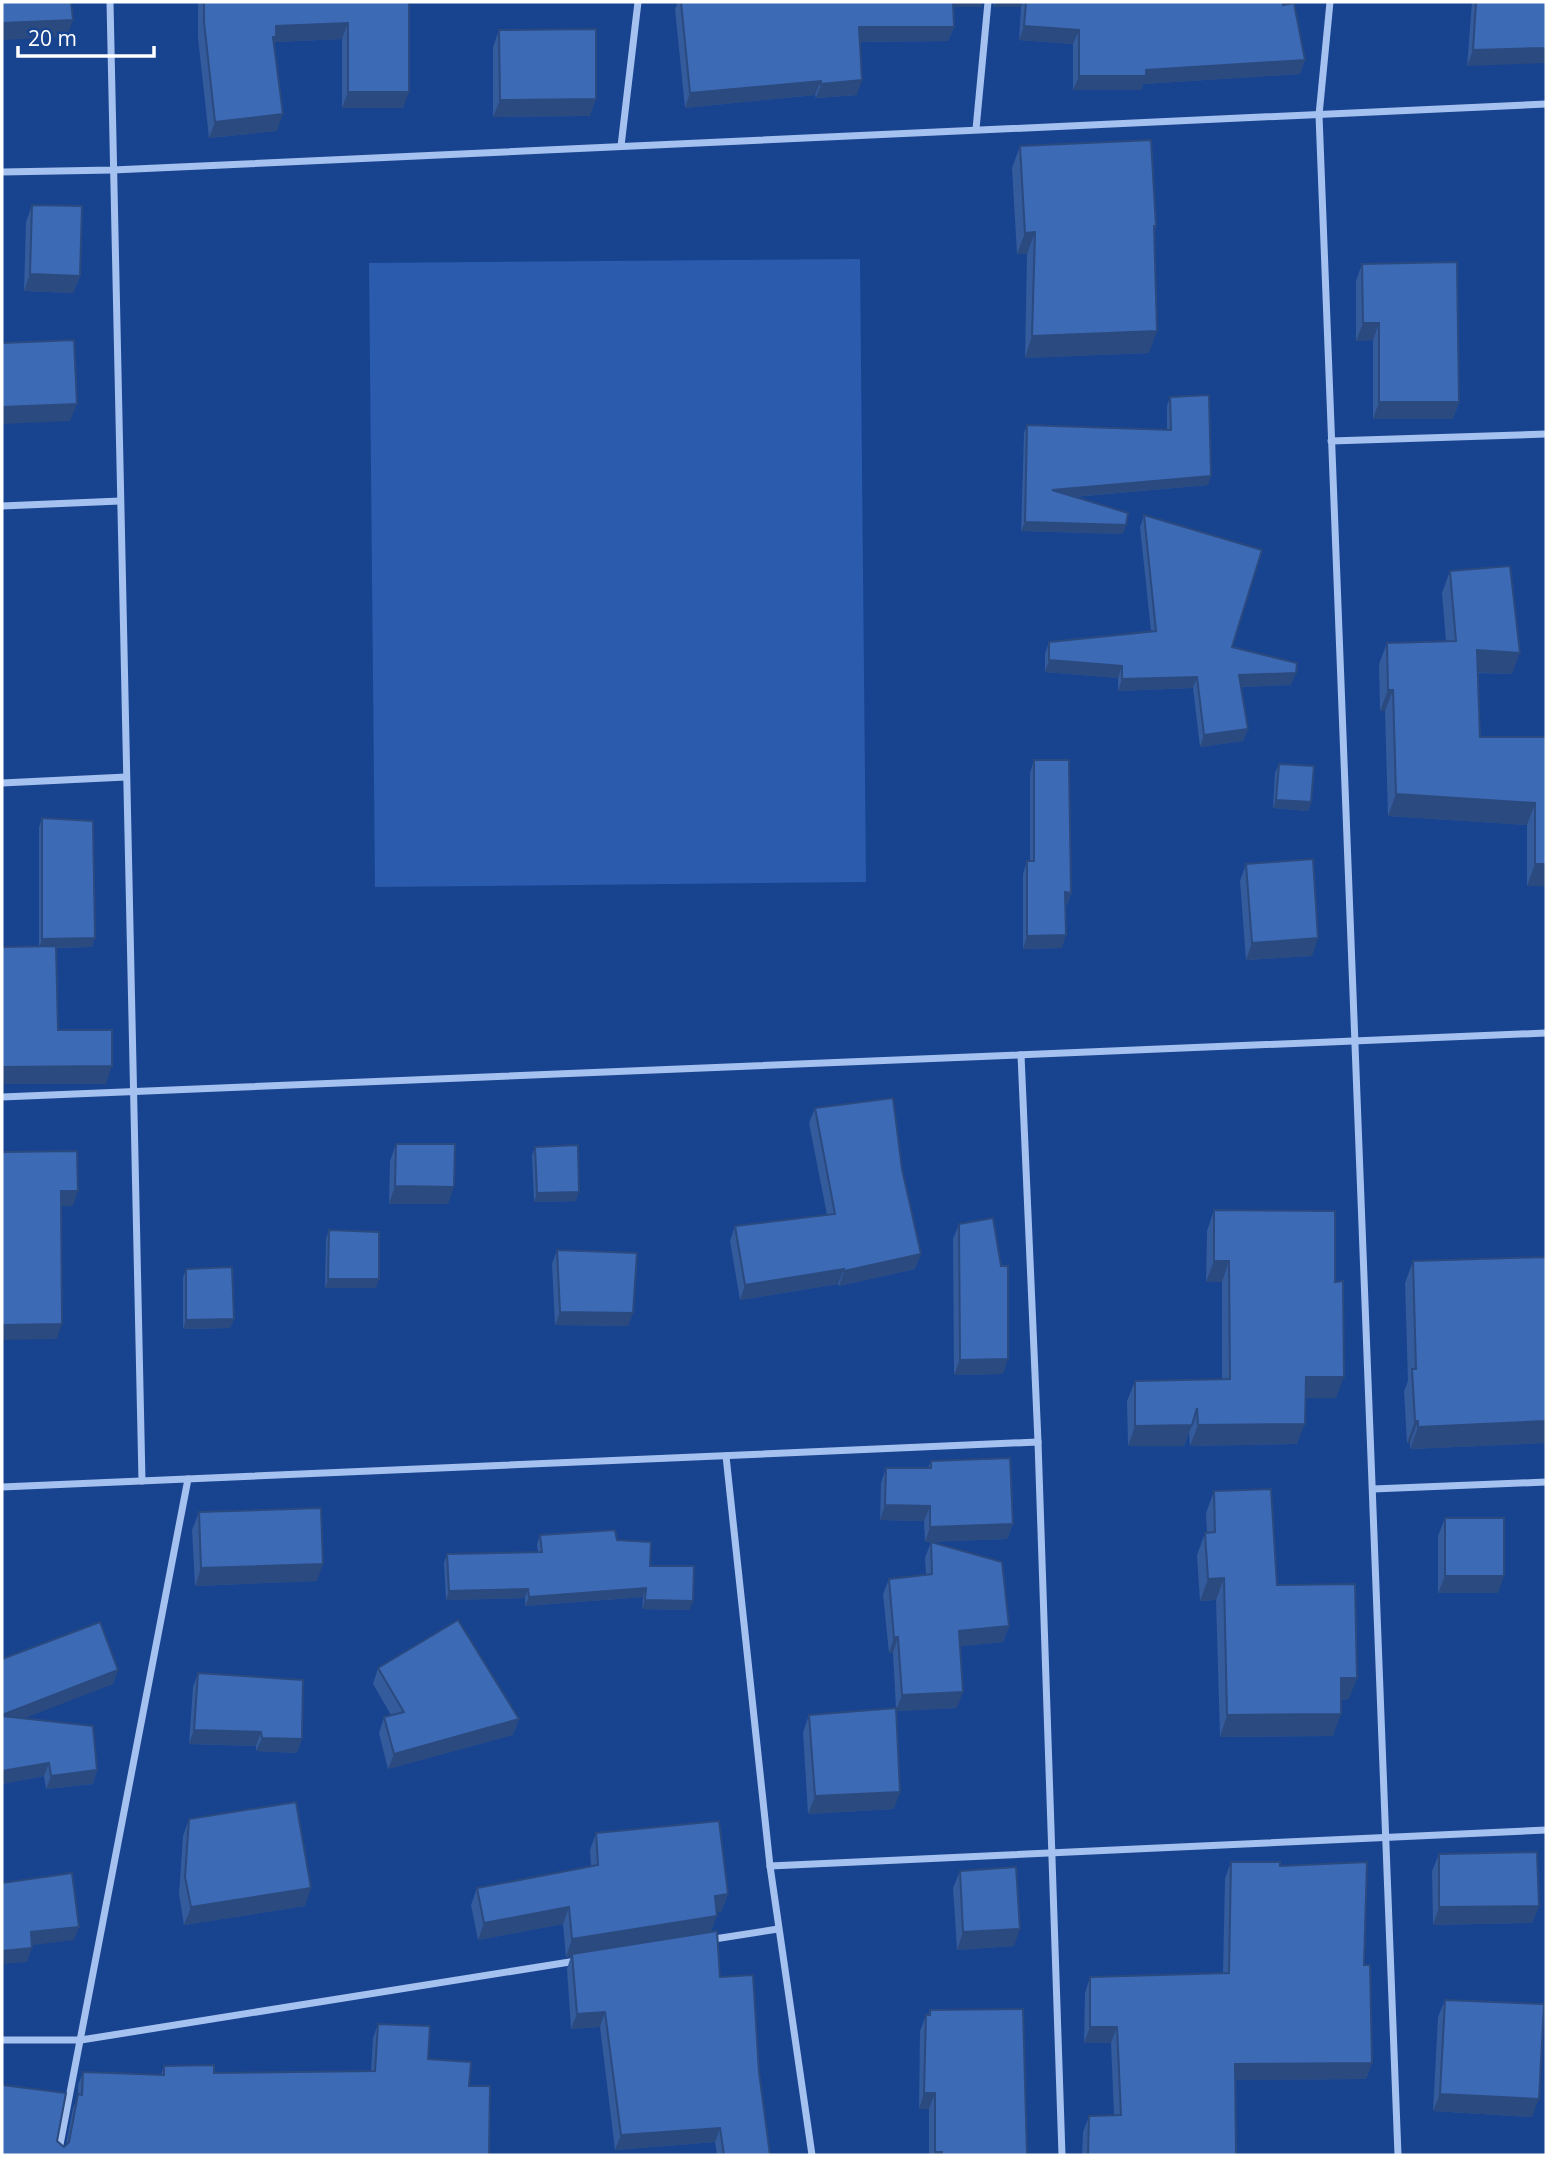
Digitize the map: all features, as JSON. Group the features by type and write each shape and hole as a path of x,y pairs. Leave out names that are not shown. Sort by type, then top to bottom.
{"street":[{"path":"110,2 142,1481"},
{"path":"621,146 638,2"},
{"path":"976,129 988,2"},
{"path":"1330,2 1318,115 1398,2155"},
{"path":"2,172 113,170 1546,104"},
{"path":"1331,441 1546,434"},
{"path":"2,506 120,501"},
{"path":"2,783 126,777"},
{"path":"2,1097 1546,1033"},
{"path":"1021,1055 1038,1442 1062,2155"},
{"path":"2,1487 1038,1442"},
{"path":"726,1456 770,1866 812,2155"},
{"path":"58,2155 188,1479"},
{"path":"1373,1489 1546,1482"},
{"path":"770,1866 1546,1830"},
{"path":"696,1942 778,1928"},
{"path":"2,2040 81,2040 587,1959"}],"shaded area":[{"path":"860,259 866,882 375,887 369,263"}],"building":[{"path":"2,2 71,2 73,20 2,23"},
{"path":"204,2 409,2 409,92 348,92 348,23 276,26 276,37 273,37 283,114 215,122"},
{"path":"681,2 953,2 954,27 859,27 862,80 690,93"},
{"path":"1026,2 1294,3 1305,60 1146,70 1146,76 1079,76 1079,30 1024,26"},
{"path":"1476,2 1546,2 1546,48 1473,50"},
{"path":"596,29 596,99 500,100 499,30"},
{"path":"1151,140 1156,226 1157,331 1032,336 1035,232 1025,233 1020,146"},
{"path":"32,205 82,206 80,276 30,274"},
{"path":"1457,262 1459,402 1379,402 1379,323 1363,323 1362,264"},
{"path":"74,340 77,404 2,407 2,343"},
{"path":"1209,395 1211,476 1052,490 1128,513 1126,525 1025,522 1027,425 1171,430 1170,397"},
{"path":"1144,515 1262,550 1232,647 1297,663 1296,673 1239,675 1248,729 1204,735 1197,677 1122,679 1122,666 1049,660 1049,642 1156,631"},
{"path":"1510,566 1520,653 1477,650 1480,737 1546,737 1546,864 1535,864 1535,803 1396,794 1393,690 1388,690 1387,643 1456,641 1450,571"},
{"path":"1034,760 1069,760 1071,893 1065,892 1066,935 1027,936 1027,861 1034,861"},
{"path":"1279,764 1314,766 1311,802 1276,800"},
{"path":"42,818 93,821 95,938 42,939"},
{"path":"1313,859 1318,938 1252,943 1246,864"},
{"path":"56,946 58,1030 112,1030 112,1066 2,1067 2,947"},
{"path":"893,1098 902,1169 921,1254 844,1271 745,1285 735,1226 835,1214 815,1108"},
{"path":"396,1144 455,1144 454,1187 395,1186"},
{"path":"578,1145 579,1192 537,1193 535,1147"},
{"path":"77,1151 78,1191 61,1191 62,1324 2,1325 2,1152"},
{"path":"1214,1210 1335,1211 1335,1282 1343,1281 1344,1377 1306,1377 1305,1424 1198,1425 1197,1408 1192,1425 1135,1426 1135,1381 1230,1379 1229,1261 1214,1261"},
{"path":"993,1218 1001,1266 1008,1266 1008,1359 960,1360 959,1224"},
{"path":"329,1230 379,1232 379,1279 328,1279"},
{"path":"557,1250 637,1253 633,1313 560,1312"},
{"path":"1546,1257 1546,1421 1418,1427 1418,1421 1415,1421 1412,1369 1416,1369 1413,1261"},
{"path":"232,1267 234,1319 186,1320 186,1269"},
{"path":"1010,1458 1013,1524 930,1527 930,1506 885,1505 886,1468 931,1468 931,1461"},
{"path":"1271,1489 1277,1585 1355,1584 1357,1678 1341,1678 1341,1714 1227,1715 1224,1578 1208,1579 1205,1533 1215,1532 1214,1491"},
{"path":"321,1508 323,1564 201,1568 199,1512"},
{"path":"1445,1518 1504,1518 1504,1576 1445,1576"},
{"path":"615,1530 617,1540 651,1542 650,1566 694,1566 693,1601 645,1600 646,1588 529,1597 528,1589 449,1591 447,1554 542,1552 540,1535"},
{"path":"931,1542 1002,1562 1009,1626 959,1631 963,1692 902,1695 898,1637 894,1638 889,1579 932,1574"},
{"path":"458,1620 519,1719 394,1754 384,1717 404,1712 378,1668"},
{"path":"100,1622 118,1670 2,1715 2,1659"},
{"path":"198,1673 303,1680 302,1739 262,1738 261,1732 194,1730"},
{"path":"896,1708 900,1792 815,1796 809,1715"},
{"path":"2,1716 93,1726 97,1770 51,1776 49,1763 2,1771"},
{"path":"296,1802 311,1888 191,1907 185,1877 189,1819"},
{"path":"719,1821 728,1894 715,1896 717,1916 572,1939 569,1907 484,1923 477,1888 598,1865 596,1833"},
{"path":"1537,1852 1539,1906 1439,1907 1439,1854"},
{"path":"1231,1862 1280,1862 1280,1866 1367,1862 1364,1965 1370,1965 1372,2063 1235,2064 1236,2155 1088,2155 1089,2116 1121,2115 1117,2027 1090,2027 1090,1977 1229,1973"},
{"path":"1016,1867 1020,1929 963,1932 960,1871"},
{"path":"72,1873 79,1927 31,1932 32,1948 2,1951 2,1883"},
{"path":"717,1931 720,1977 753,1975 759,2072 770,2155 724,2155 720,2128 621,2135 605,2012 577,2014 572,1954"},
{"path":"1445,2000 1544,2004 1539,2099 1440,2094"},
{"path":"1023,2009 1027,2155 942,2155 942,2152 935,2152 935,2093 924,2093 926,2015 930,2015 930,2010"},
{"path":"378,2024 430,2026 428,2059 471,2062 469,2086 490,2086 489,2155 2,2155 2,2085 66,2093 57,2141 64,2147 69,2142 78,2094 82,2095 83,2072 164,2075 164,2066 214,2065 214,2073 375,2071"}]}
